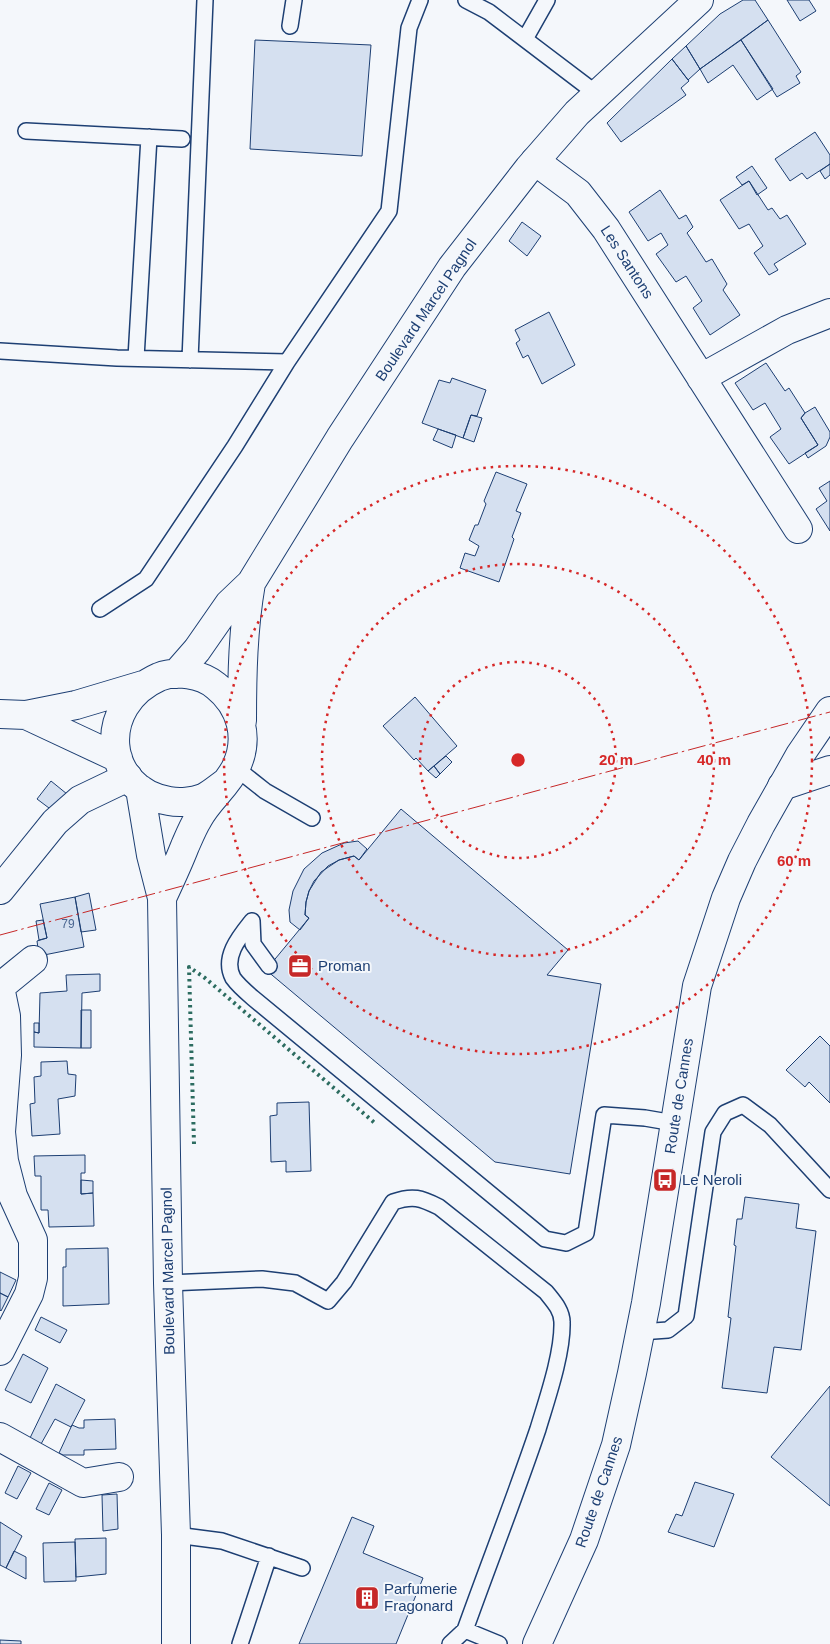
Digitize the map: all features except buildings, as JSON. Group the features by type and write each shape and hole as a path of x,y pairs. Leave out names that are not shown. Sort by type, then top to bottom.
{"street":[{"name":"Boulevard Marcel Pagnol","path":"176,674 197,650 228,604 251,583 340,438 452,267 535,161 577,113 699,0"},
{"name":"Les Santons","path":"535,161 578,193 606,229 798,530"},
{"path":"701,378 787,330 830,313"},
{"name":"Boulevard Marcel Pagnol","path":"242,727 244,636 251,583"},
{"path":"176,674 195,675 212,683 226,694 237,711 242,727 243,749 230,776 202,798 179,803 157,799 129,775 13,714 76,705 144,684 162,676 176,674"},
{"path":"129,775 114,739 118,718 128,700 144,684"},
{"name":"Route de Cannes","path":"537,1644 584,1540 613,1454 640,1332 697,986 726,898 742,861 800,755 830,711"},
{"path":"782,786 830,770"},
{"name":"Boulevard Marcel Pagnol","path":"129,775 162,898 168,1283 176,1535 176,1644"},
{"path":"0,890 55,822 80,800 129,775"},
{"name":"Boulevard Marcel Pagnol","path":"162,898 198,818 230,776"},
{"path":"0,1351 29,1294 33,1278 33,1240 13,1196 4,1161 1,1132 7,1055 6,1016 0,987 33,960"},
{"path":"0,1437 83,1483 119,1477"}],"lane":[{"path":"190,360 205,0"},
{"path":"290,26 294,0"},
{"path":"100,609 146,579 235,446 287,362 389,211 409,28 420,0"},
{"path":"466,0 489,12 597,94"},
{"path":"525,40 547,0"},
{"path":"26,131 182,139"},
{"path":"136,358 149,137"},
{"path":"0,350 136,358 287,362"},
{"path":"230,776 265,791 312,818"},
{"path":"269,966 254,944 252,921 234,944 230,961 234,980 253,998 545,1238 566,1243 586,1232 604,1114 674,1123"},
{"path":"640,1332 668,1330 686,1316 713,1132 725,1113 743,1105 770,1125 830,1190"},
{"path":"168,1283 262,1279 295,1283 328,1301 344,1282 394,1202 406,1197 422,1199 439,1207 546,1292 557,1305 562,1320 560,1343 548,1396 518,1488 485,1573 466,1630 450,1644"},
{"path":"176,1535 222,1541 302,1568"},
{"path":"240,1644 270,1556"},
{"path":"466,1630 499,1644"}],"hedge":[{"path":"194,1144 189,967 205,978 376,1124"}],"power":[{"path":"0,935 830,712"}],"place":[{"name":"Proman","path":"300,966"},
{"name":"Le Neroli","path":"665,1180"},
{"name":"Parfumerie Fragonard","path":"367,1598"}]}
